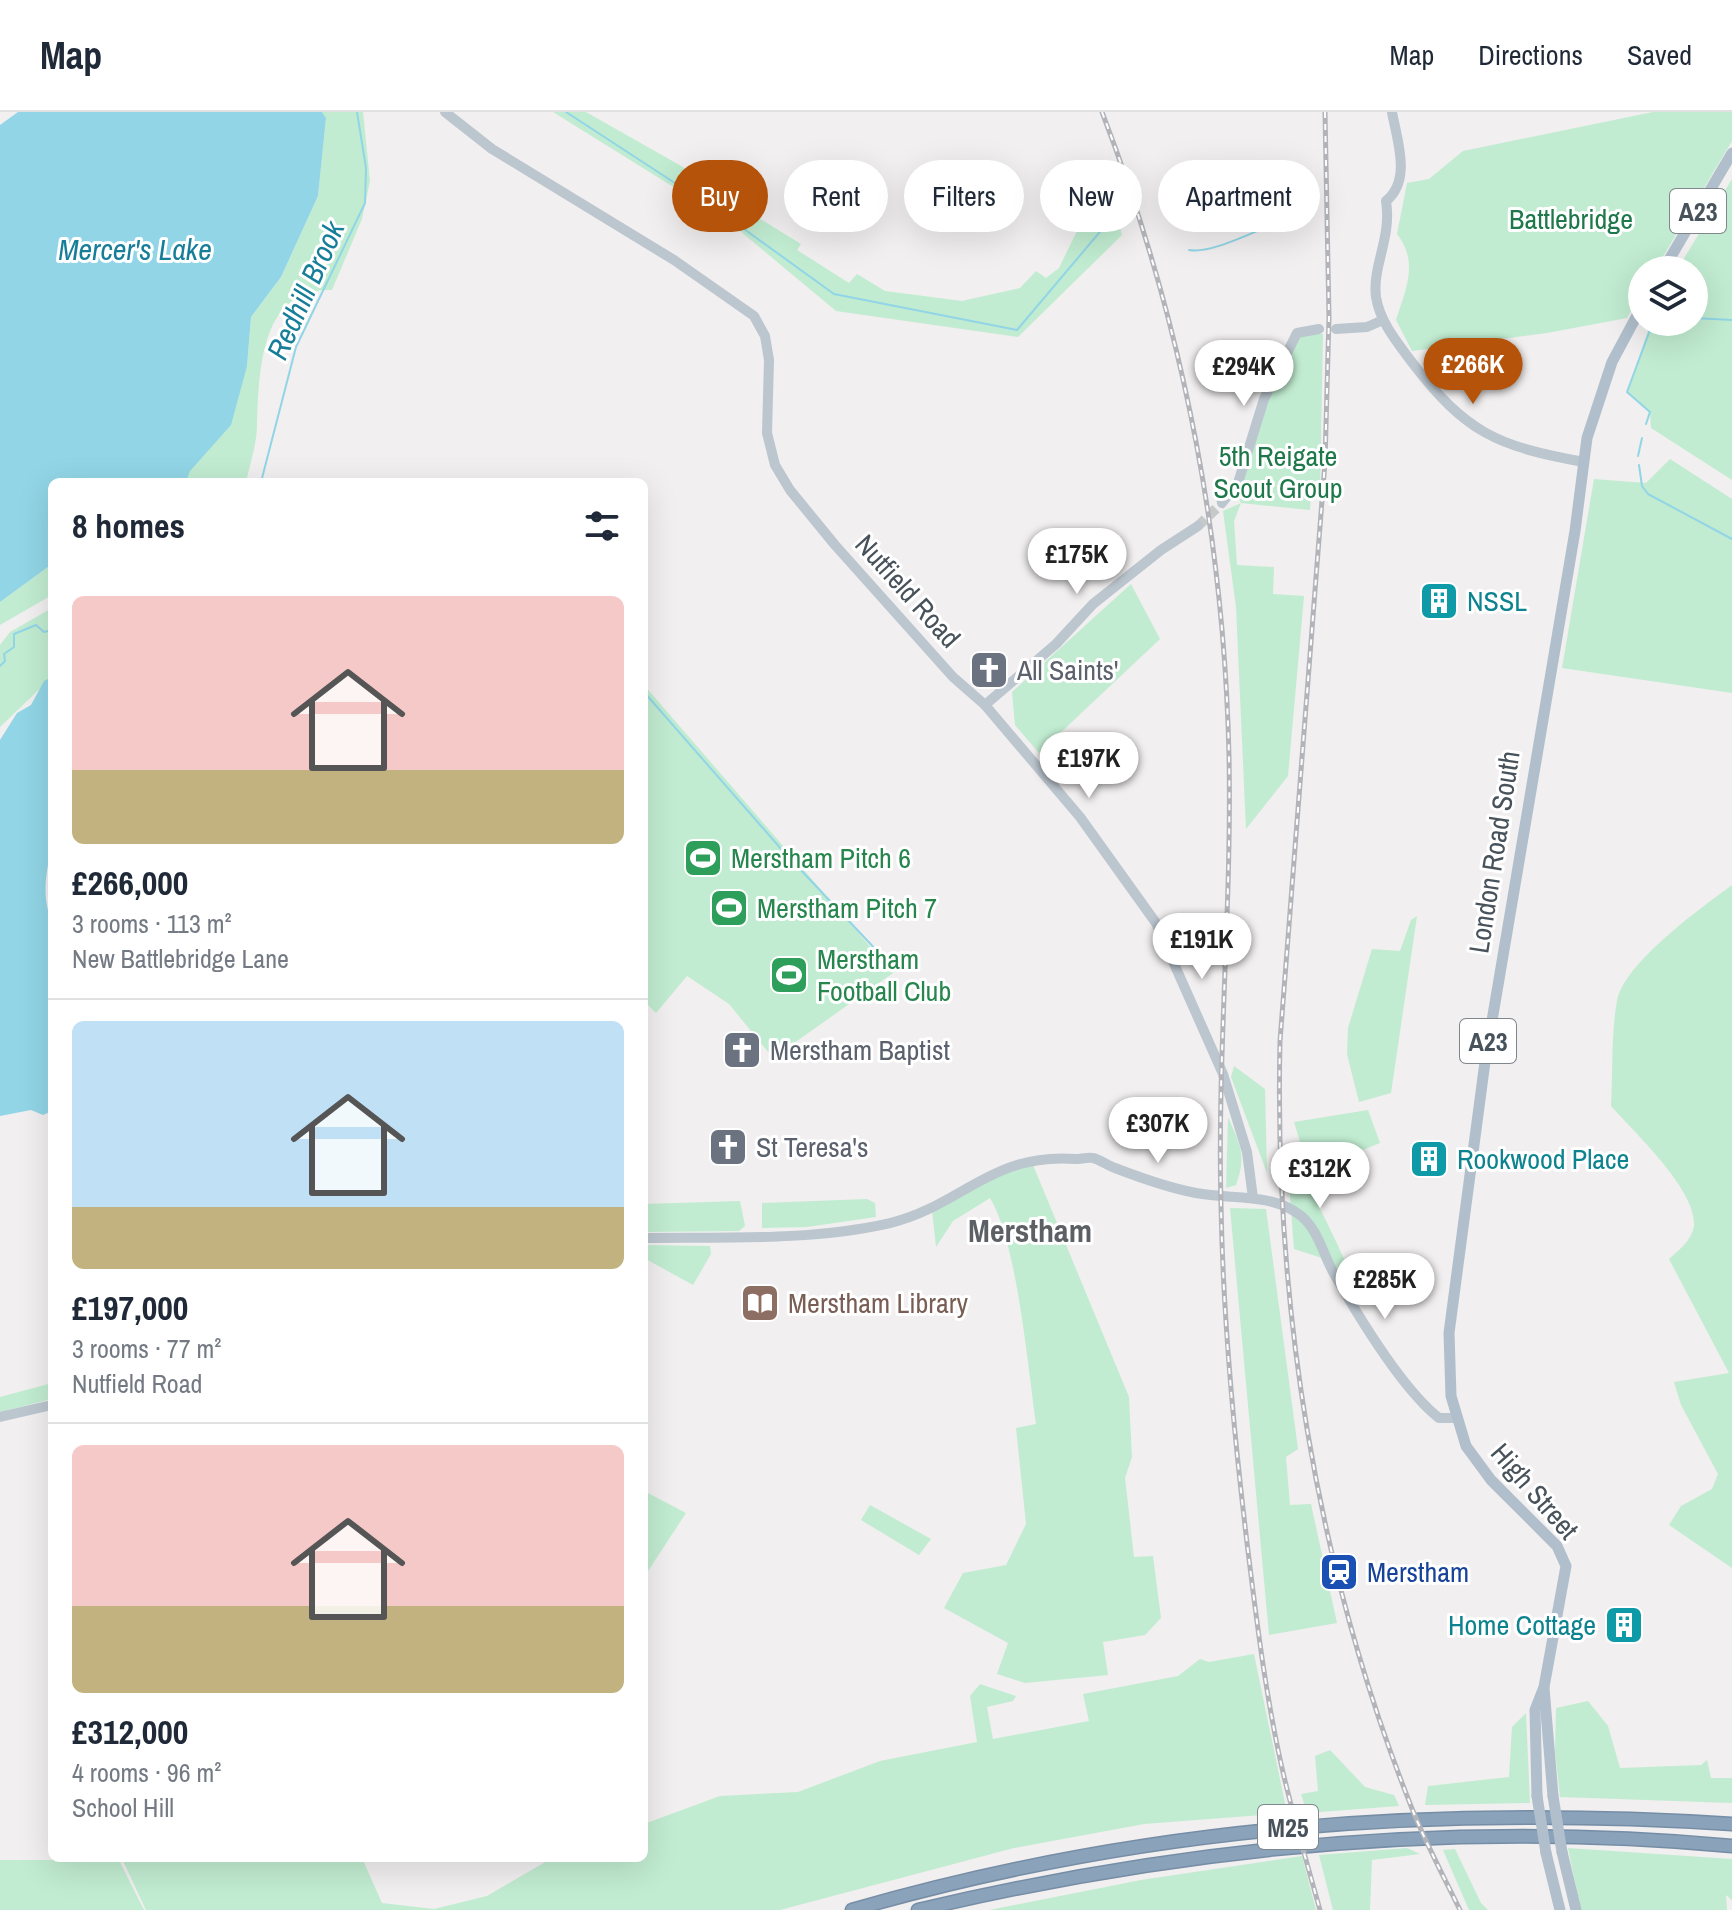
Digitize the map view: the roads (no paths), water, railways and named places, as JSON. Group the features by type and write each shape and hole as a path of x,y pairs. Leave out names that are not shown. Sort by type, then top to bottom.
{"highway":[{"name":"M25","path":"852,1910 971,1877 1055,1859 1268,1828 1479,1816 1585,1816 1732,1824"},
{"name":"M25","path":"918,1910 1162,1863 1364,1841 1553,1836 1732,1846"},
{"path":"932,1910 948,1903"}],"main road":[{"name":"A23","path":"1671,256 1732,153"},
{"name":"London Road South","path":"1456,1418 1449,1342 1487,1047 1584,462 1597,400 1628,330"},
{"name":"High Street","path":"1456,1418 1473,1458 1552,1539 1564,1558 1566,1577 1550,1644 1544,1687"},
{"name":"A23","path":"1544,1687 1553,1796 1576,1910"},
{"name":"A23","path":"1544,1687 1535,1710 1533,1733 1537,1796 1546,1853 1560,1910"}],"street":[{"name":"Nutfield Road","path":"445,112 492,149 674,260 754,316 765,336 769,360 767,433 775,465 790,490 953,677 985,705 1088,826 1166,939 1223,1074 1247,1152 1253,1198"},
{"path":"1392,112 1402,169 1396,190 1386,201 1387,240 1376,293 1383,320 1434,392 1473,428 1524,450 1584,462"},
{"path":"1336,329 1367,327 1383,320"},
{"path":"1222,503 1238,483 1264,399 1297,333 1319,329"},
{"path":"985,705 1056,644 1093,604 1161,550 1198,526"},
{"path":"648,1238 796,1237 888,1223 906,1218 1000,1169 1045,1157 1094,1158 1111,1167 1186,1191 1274,1201 1309,1223 1334,1273 1417,1396 1439,1418 1456,1418"},
{"path":"0,1417 48,1406"}],"water":[{"name":"Mercer's Lake","path":"18,112 322,112 326,118 318,196 281,277 251,317 247,366 231,425 190,471 187,478 48,478 48,567 0,602 0,125"},
{"path":"48,679 48,864 45,890 48,911 48,1113 43,1115 31,1110 0,1116 0,740 17,713 31,705"}],"waterway":[{"name":"Redhill Brook","path":"262,478 296,347 365,203 366,168 357,112"},
{"path":"566,112 733,221 834,294 1017,330 1100,232"},
{"path":"1189,250 1213,248 1255,232"},
{"path":"1708,319 1732,320"},
{"path":"1646,424 1650,412 1627,392 1648,336"},
{"path":"1638,456 1642,438"},
{"path":"1639,465 1642,486 1648,494 1732,539"},
{"name":"Redhill Brook","path":"0,666 5,661 4,654 14,647 14,634 36,625 44,632 48,631"},
{"path":"648,697 782,850 895,970"}],"tunnel":[{"path":"1198,526 1222,503"}],"railway":[{"path":"1102,112 1130,190 1176,348 1193,428 1218,591 1229,756 1220,1149 1230,1378 1258,1633 1276,1741 1320,1910"},
{"path":"1325,112 1329,317 1325,462 1280,1041 1284,1236 1307,1430 1349,1621 1411,1806 1460,1910"}],"place":[{"name":"NSSL","path":"1439,601"},
{"name":"All Saints'","path":"989,670"},
{"name":"Merstham Pitch 6","path":"703,858"},
{"name":"Merstham Pitch 7","path":"729,908"},
{"name":"Merstham Football Club","path":"789,975"},
{"name":"Merstham Baptist","path":"742,1050"},
{"name":"St Teresa's","path":"728,1147"},
{"name":"Rookwood Place","path":"1429,1159"},
{"name":"Merstham Library","path":"760,1303"},
{"name":"Merstham","path":"1339,1572"},
{"name":"Home Cottage","path":"1624,1625"}],"district":[{"name":"Merstham","path":"1030,1230"}],"park label":[{"name":"Battlebridge","path":"1571,219"},
{"name":"5th Reigate Scout Group","path":"1278,472"}]}
